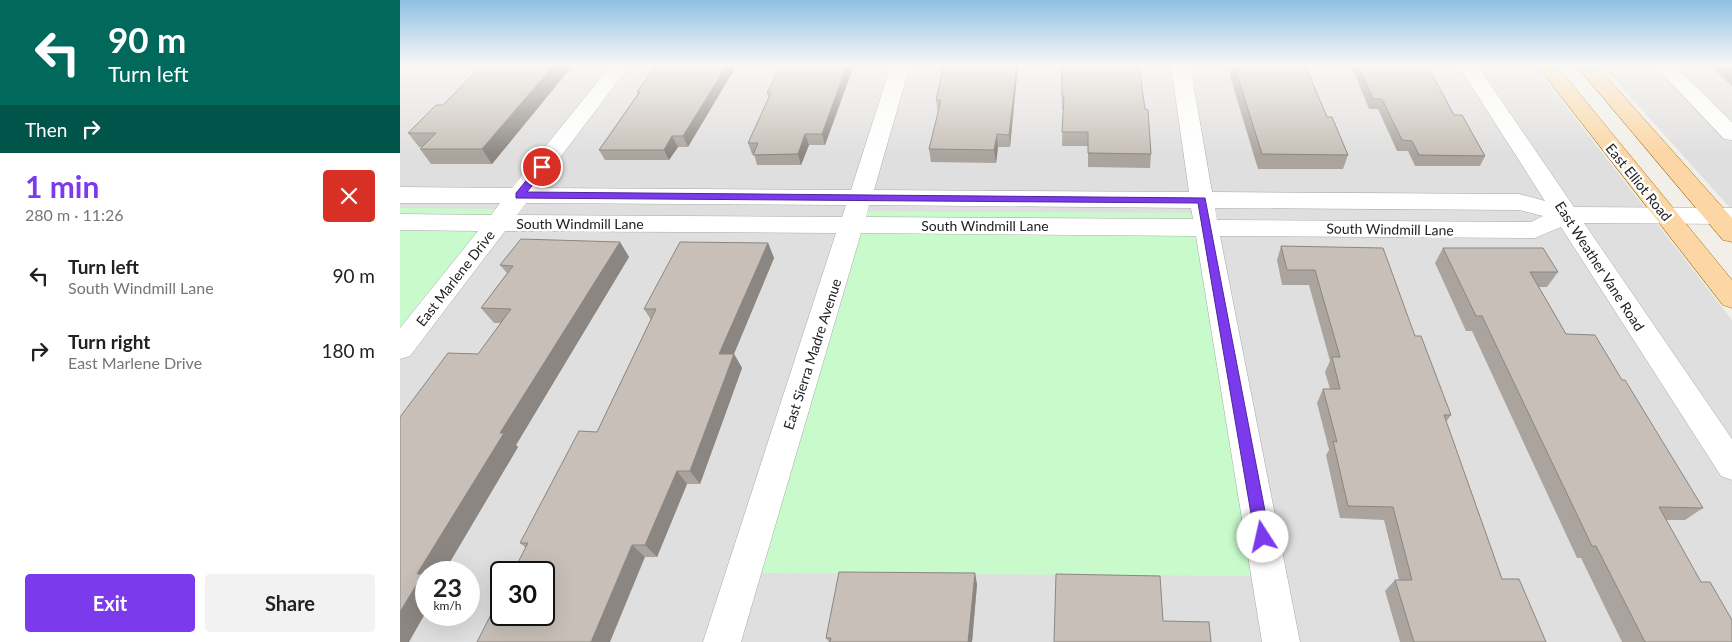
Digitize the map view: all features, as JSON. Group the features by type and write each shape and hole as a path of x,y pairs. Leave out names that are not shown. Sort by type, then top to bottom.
{"main road":[{"name":"East Elliot Road","path":"1571,95 1678,216 1732,298"},
{"path":"1611,95 1727,222"}],"street":[{"name":"East Marlene Drive","path":"400,348 598,95"},
{"name":"East Sierra Madre Avenue","path":"722,642 892,95"},
{"path":"1185,95 1281,642"},
{"name":"East Weather Vane Road","path":"1486,95 1732,466"},
{"path":"1693,95 1732,134"},
{"name":"South Windmill Lane","path":"400,195 1519,202 1566,215 1678,216 1727,222"},
{"name":"South Windmill Lane","path":"400,222 1535,230 1566,215"}],"shaded area":[{"path":"400,95 1557,95 1732,320 1732,642 400,642"},
{"path":"1629,95 1732,95 1732,210"}],"green space":[{"path":"400,208 509,209 400,348"},
{"path":"857,211 1204,213 1270,576 742,573"}],"building":[{"path":"453,95 528,95 482,149 420,149 436,133 408,133 436,105 443,105"},
{"path":"638,95 708,95 683,136 672,136 664,150 599,150"},
{"path":"770,95 836,95 822,134 805,134 798,154 753,155 758,143 748,143"},
{"path":"937,95 1014,95 1009,135 997,134 994,150 929,149 941,100 936,100"},
{"path":"1143,95 1145,109 1148,110 1151,154 1088,153 1088,132 1062,132 1064,96 1062,96"},
{"path":"1243,95 1318,95 1327,117 1332,117 1348,155 1262,154"},
{"path":"1371,95 1443,95 1454,115 1462,115 1485,156 1419,155 1412,141 1402,140 1382,99 1373,99"},
{"path":"521,239 620,242 500,433 504,433 425,561 415,561 415,587 400,612 400,417 448,353 478,354 511,309 481,308 513,266 500,265"},
{"path":"680,242 768,243 719,354 734,354 690,471 677,471 645,545 632,545 591,642 477,642 490,617 490,626 555,626 555,561 519,561 528,543 520,543 579,431 597,432 656,309 644,309"},
{"path":"1281,246 1383,248 1415,336 1421,336 1451,415 1444,415 1502,579 1519,579 1546,642 1414,642 1395,580 1412,580 1393,507 1348,506 1333,441 1337,442 1323,389 1340,389 1332,357 1340,357 1315,270 1287,270"},
{"path":"1443,248 1543,248 1558,272 1530,272 1566,334 1595,335 1622,380 1625,380 1703,508 1659,507 1701,582 1710,582 1732,620 1732,642 1645,642 1596,546 1592,546 1482,316 1476,316"},
{"path":"839,572 975,573 968,642 830,642 831,638 826,638"},
{"path":"1056,574 1160,576 1163,621 1209,622 1211,642 1054,642"}],"route":[{"path":"542,167 519,196 1202,200 1263,537"}]}
